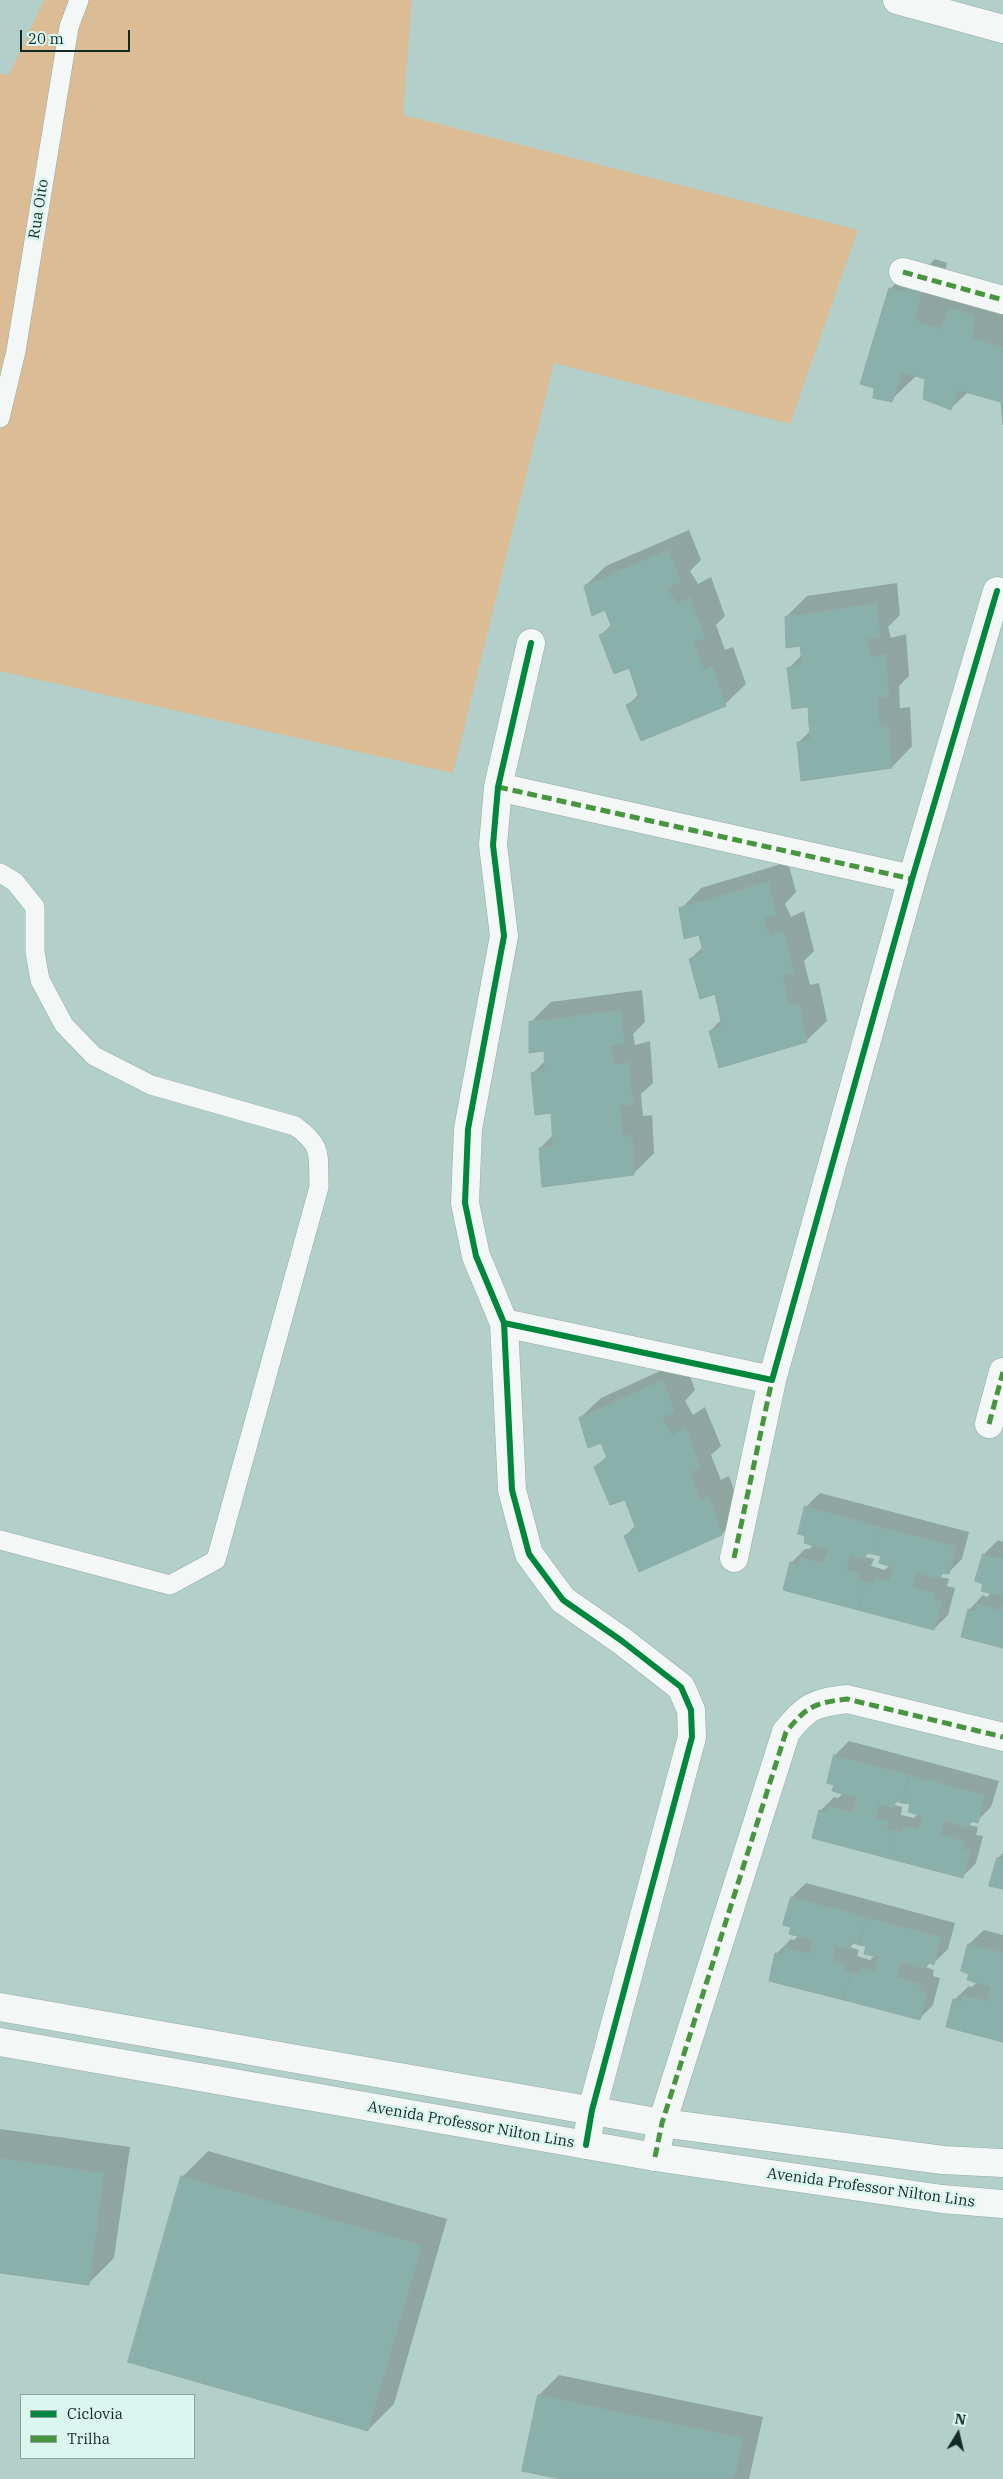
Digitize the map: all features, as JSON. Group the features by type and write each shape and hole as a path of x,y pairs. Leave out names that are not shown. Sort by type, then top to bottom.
{"street":[{"path":"897,0 1003,29"},
{"path":"903,272 1003,300"},
{"path":"734,1558 772,1380 912,879 997,591"},
{"path":"531,643 498,787 493,846 504,936 468,1129 465,1203 476,1256 504,1323 512,1490 528,1554 563,1600 622,1641 681,1687 691,1710 692,1736 592,2110 586,2145"},
{"path":"498,787 912,879"},
{"path":"504,1323 772,1380"},
{"path":"989,1424 1003,1372"},
{"path":"655,2157 662,2122 786,1732 801,1713 821,1702 847,1699 1003,1737"},
{"path":"0,2007 662,2122 943,2160 1003,2163"},
{"name":"Avenida Professor Nilton Lins","path":"0,2042 655,2157 942,2199 1003,2204"}],"lane":[{"name":"Rua Oito","path":"0,418 16,351 69,26 79,0"},
{"path":"0,873 15,882 35,907 35,952 40,980 64,1025 94,1056 151,1085 295,1126 311,1138 318,1150 319,1186 216,1560 170,1585 0,1540"}],"shaded area":[{"path":"44,0 412,0 403,115 858,230 790,424 554,363 453,773 0,671 0,74 9,75"}],"building":[{"path":"908,284 922,289 915,320 941,329 949,307 974,316 973,339 1003,347 1003,425 1001,402 958,390 951,410 923,399 925,379 902,372 892,402 873,398 874,388 860,384 889,288 905,292"},
{"path":"669,550 681,582 667,588 677,604 690,597 705,638 694,642 704,670 713,666 726,706 641,741 626,705 639,698 629,668 614,674 599,635 612,628 605,610 592,616 584,586"},
{"path":"877,603 880,637 866,639 871,657 886,654 889,697 878,699 880,728 889,727 892,768 801,781 797,742 810,739 808,707 792,709 787,668 802,664 800,646 786,648 785,617"},
{"path":"768,882 777,914 763,919 770,936 784,931 794,973 783,976 789,1005 799,1003 807,1042 719,1068 709,1031 722,1026 715,994 700,999 689,959 703,952 699,935 684,939 679,908"},
{"path":"621,1010 625,1044 610,1046 615,1065 629,1061 633,1104 620,1106 623,1136 632,1135 634,1175 542,1187 539,1148 553,1145 551,1113 535,1115 531,1073 545,1070 544,1051 529,1053 529,1022"},
{"path":"663,1380 675,1412 662,1418 672,1435 685,1427 701,1468 690,1473 700,1500 709,1496 722,1535 639,1572 624,1536 636,1529 625,1500 610,1505 594,1467 607,1458 601,1443 588,1448 579,1418"},
{"path":"805,1506 881,1527 873,1554 866,1553 864,1559 850,1556 846,1569 860,1573 858,1580 866,1582 858,1610 783,1590 790,1562 798,1564 800,1557 823,1563 828,1550 804,1543 805,1536 798,1534"},
{"path":"881,1527 956,1546 949,1574 941,1573 940,1579 916,1573 912,1587 936,1593 934,1600 942,1602 934,1630 858,1610 866,1582 874,1584 875,1577 889,1581 893,1567 879,1563 881,1556 873,1554"},
{"path":"983,1554 1003,1559 1003,1596 981,1591 983,1584 975,1581"},
{"path":"977,1604 1001,1610 1003,1604 1003,1648 961,1637 968,1609 976,1611"},
{"path":"834,1755 909,1775 902,1803 895,1801 893,1808 879,1804 875,1818 889,1821 887,1829 895,1830 887,1858 812,1838 819,1810 827,1812 829,1806 852,1812 856,1798 832,1791 834,1785 827,1783"},
{"path":"909,1775 985,1795 978,1823 970,1821 968,1828 944,1821 941,1835 965,1842 963,1849 970,1850 963,1878 887,1858 895,1830 902,1833 904,1826 918,1829 922,1816 908,1812 910,1804 902,1803"},
{"path":"997,1858 1003,1859 1003,1889 989,1886"},
{"path":"791,1897 866,1917 859,1945 851,1942 849,1949 835,1946 832,1960 846,1964 844,1970 851,1973 844,2000 769,1981 775,1953 783,1954 785,1947 809,1954 813,1940 789,1934 791,1927 783,1925"},
{"path":"866,1917 941,1937 934,1965 927,1962 925,1969 901,1963 897,1977 921,1984 919,1990 927,1993 920,2020 844,2000 851,1973 859,1974 861,1967 874,1971 879,1957 864,1954 866,1946 859,1945"},
{"path":"968,1944 1003,1953 1003,2042 946,2027 953,1999 961,2002 963,1995 987,2001 991,1987 967,1980 969,1974 961,1971"},
{"path":"0,2158 104,2173 89,2285 0,2273"},
{"path":"181,2176 422,2245 368,2431 128,2362"},
{"path":"538,2395 743,2438 734,2479 561,2479 522,2471"}],"marked path":[{"path":"903,272 1003,300"},
{"path":"498,787 912,879"},
{"path":"989,1424 1003,1372"},
{"path":"734,1558 772,1380"},
{"path":"655,2157 662,2123 786,1732 800,1716 812,1707 826,1702 847,1699 1003,1737"}],"cycle path":[{"path":"504,1323 772,1380 912,879 997,591"},
{"path":"531,643 498,787 493,845 504,936 468,1129 465,1203 476,1256 504,1323 512,1490 529,1554 563,1600 622,1641 681,1687 691,1710 692,1737 592,2110 586,2145"}]}
